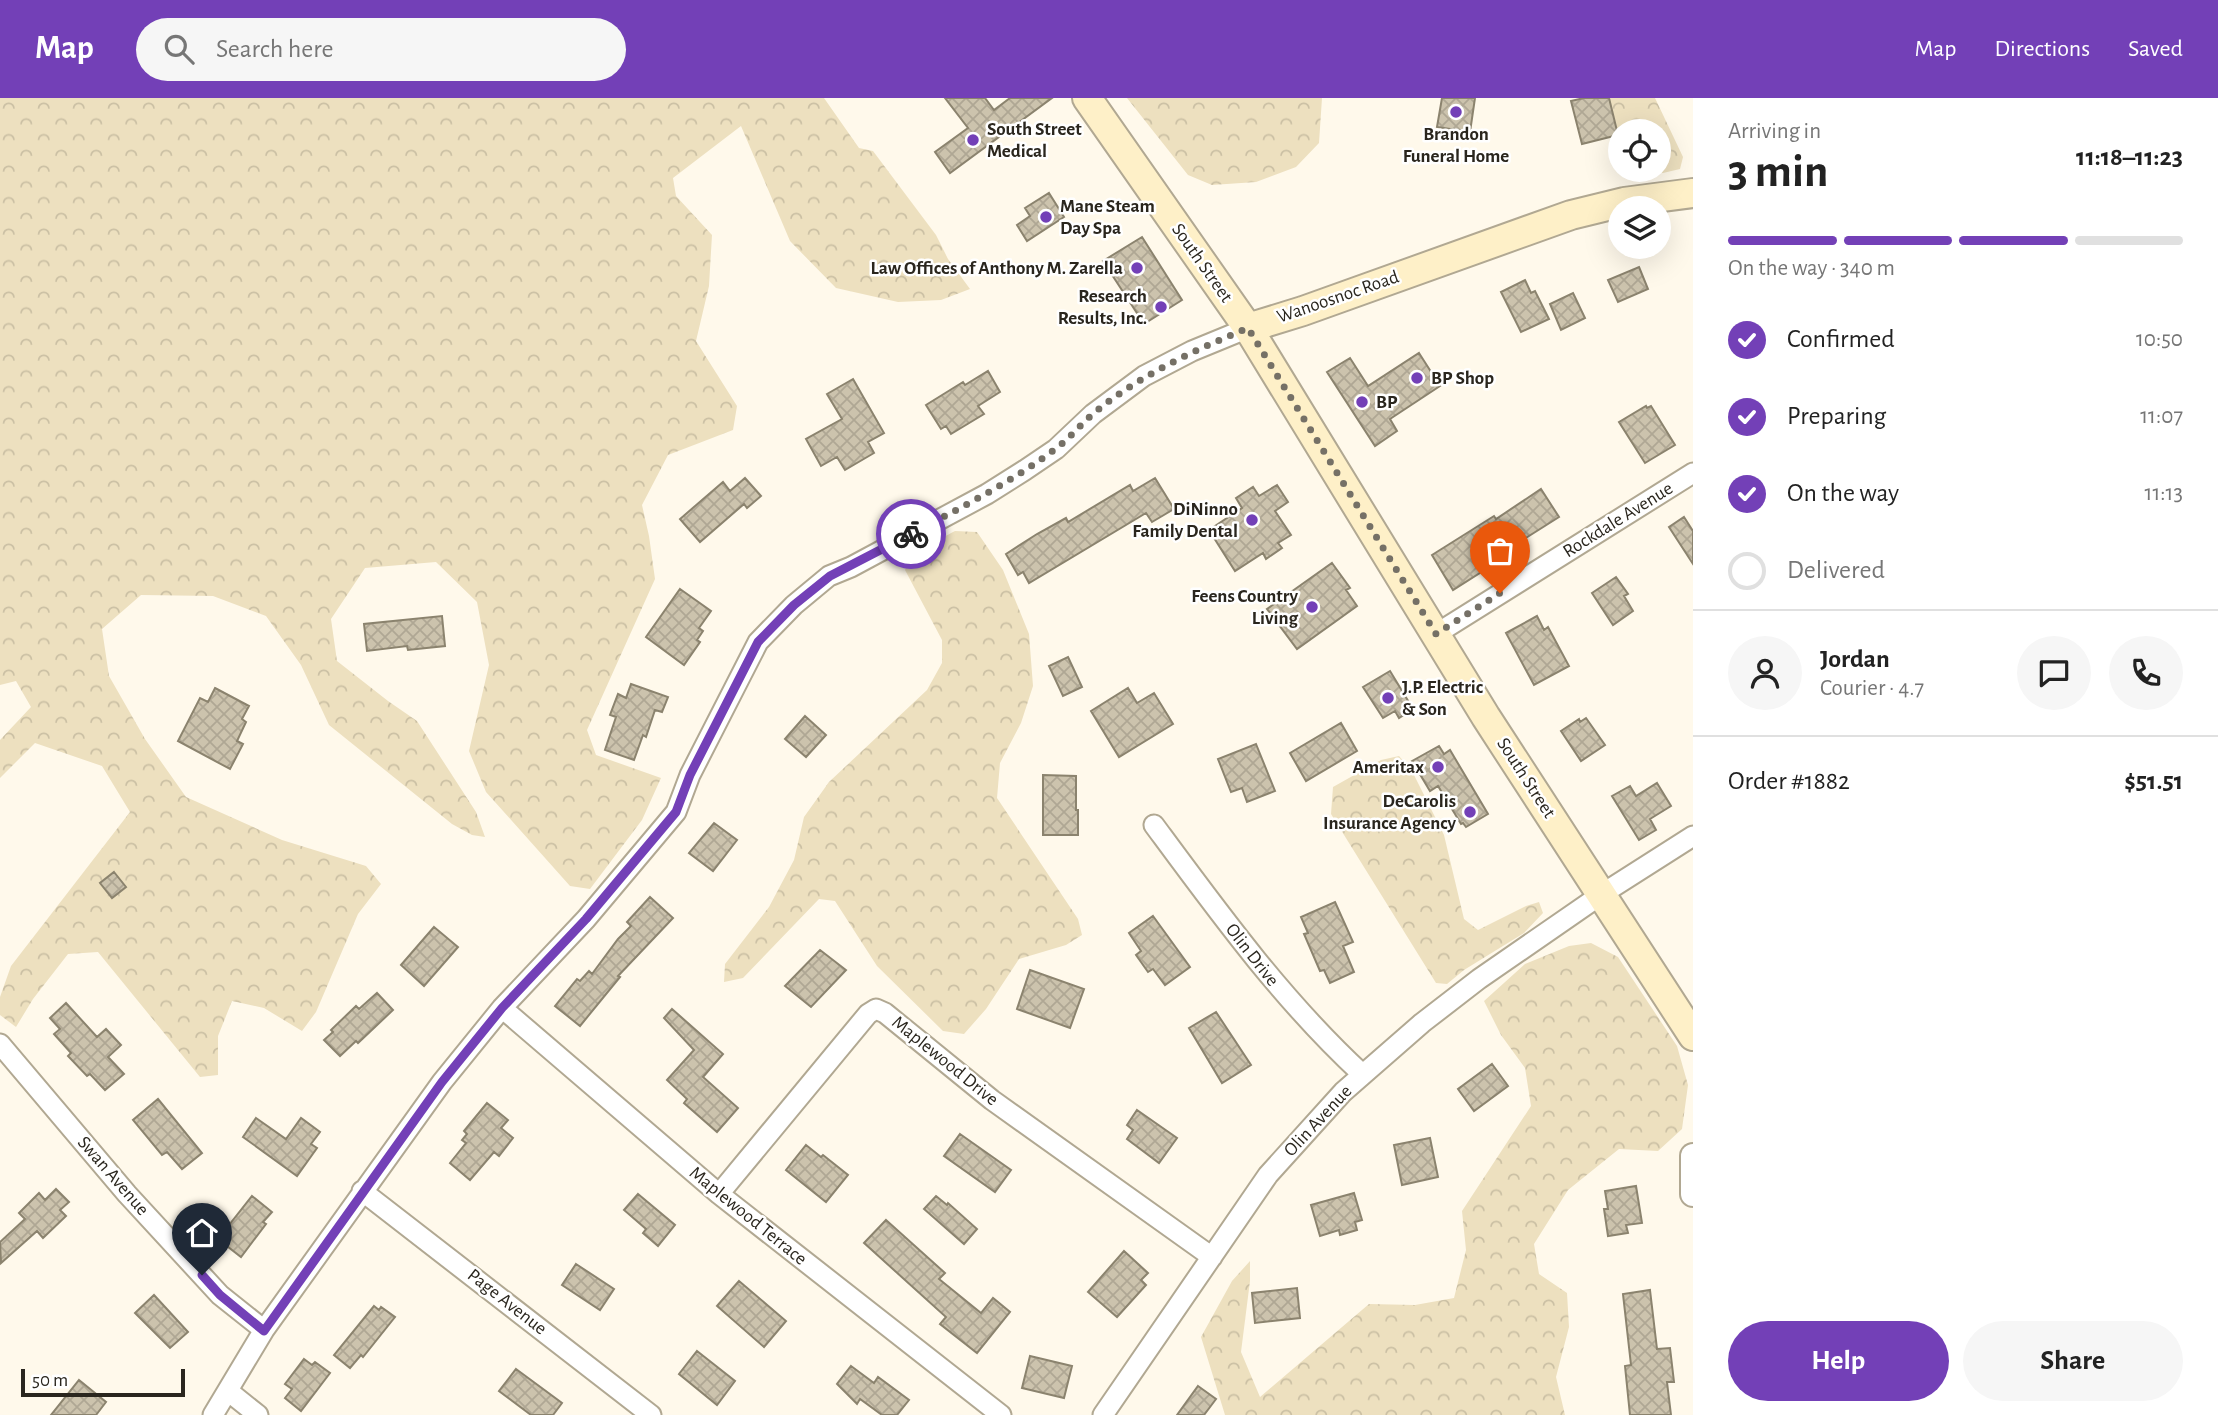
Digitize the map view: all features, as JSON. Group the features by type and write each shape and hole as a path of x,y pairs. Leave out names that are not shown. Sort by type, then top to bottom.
{"main road":[{"name":"South Street","path":"1087,98 1248,328 1486,716 1693,1036"},
{"name":"Wanoosnoc Road","path":"1248,328 1303,311 1571,215 1624,202 1693,193"}],"street":[{"name":"Wanoosnoc Road","path":"213,1415 264,1331 442,1082 502,1008 586,919 676,812 690,775 758,642 794,605 830,576 987,494 1025,470 1056,449 1094,414 1144,376 1192,351 1248,328"},
{"name":"Rockdale Avenue","path":"1436,634 1690,482"},
{"name":"Olin Drive","path":"1154,825 1266,974 1328,1042 1362,1074"},
{"name":"Olin Avenue","path":"1103,1415 1268,1175 1343,1091 1479,979 1602,894 1693,836"},
{"name":"Maplewood Terrace","path":"502,1008 719,1194 1001,1415"},
{"name":"Maplewood Drive","path":"719,1194 868,1014 876,1009 885,1013 992,1100 1212,1257"},
{"name":"Swan Avenue","path":"0,1044 136,1204 220,1295 264,1331"},
{"path":"1693,1156 1693,1194"},
{"name":"Page Avenue","path":"362,1191 651,1415"},
{"path":"228,1391 258,1415"}],"green space":[{"path":"0,98 824,98 859,148 873,151 936,235 948,259 970,289 941,300 898,302 836,288 790,241 741,126 673,178 676,196 712,235 709,286 696,341 737,406 733,430 668,455 642,505 655,579 587,730 596,755 661,778 642,820 590,889 570,886 486,792 469,751 489,665 477,602 436,562 365,568 331,619 337,661 417,721 476,812 485,837 472,835 452,824 329,725 301,665 266,616 213,596 141,595 102,629 109,676 145,739 186,797 282,840 366,866 381,884 358,914 316,1012 302,1031 264,1008 232,1001 218,1036 218,1075 200,1077 98,952 68,954 33,999 16,1027 0,1015 0,997 11,966 130,812 102,766 35,743 0,778 0,740 31,707 16,681 0,685"},
{"path":"1127,98 1322,98 1319,143 1296,167 1256,182 1212,185 1188,175"},
{"path":"1609,98 1655,98 1665,119 1614,119"},
{"path":"1671,132 1683,157 1680,169 1671,171"},
{"path":"955,531 977,532 1003,570 1029,634 1033,686 1021,723 1000,763 997,798 1078,919 1082,935 1066,945 1019,959 986,1009 964,1034 943,1031 877,966 835,901 819,899 743,978 724,982 725,964 769,907 794,860 804,817 829,782 927,690 942,663 942,640 905,570 920,552"},
{"path":"1399,756 1412,771 1444,835 1464,919 1478,930 1539,902 1543,913 1524,933 1464,970 1447,984 1436,983 1331,814 1333,787 1381,760"},
{"path":"1591,943 1618,957 1677,1046 1688,1085 1682,1129 1658,1151 1619,1149 1568,1190 1534,1244 1539,1274 1567,1293 1569,1327 1556,1377 1565,1415 1225,1415 1201,1337 1232,1281 1250,1261 1241,1352 1260,1397 1369,1304 1415,1305 1454,1298 1466,1250 1462,1211 1531,1106 1525,1068 1501,1035 1484,1001 1525,964 1569,946"}],"building":[{"name":"South Street Medical","path":"945,98 985,98 994,110 1010,98 1052,98 950,173 935,152 968,128"},
{"name":"Brandon Funeral Home","path":"1442,98 1475,98 1470,132 1437,127"},
{"path":"1609,98 1614,119 1608,119 1608,138 1582,144 1571,101"},
{"name":"Mane Steam Day Spa","path":"1049,193 1064,217 1027,241 1017,225 1030,216 1025,208"},
{"path":"1142,237 1182,300 1144,324 1103,261"},
{"path":"1639,267 1648,289 1618,302 1608,280"},
{"path":"1525,280 1531,293 1535,291 1549,319 1521,332 1501,292"},
{"path":"1573,293 1585,318 1561,330 1550,304"},
{"path":"1419,353 1440,386 1390,419 1397,431 1375,446 1327,372 1350,358 1368,386"},
{"path":"988,371 1000,392 978,406 984,414 951,434 946,426 941,429 926,405 963,382 965,385"},
{"path":"853,379 884,433 868,442 874,453 845,470 837,457 821,466 806,439 842,419 827,394"},
{"path":"1646,406 1651,406 1675,445 1645,463 1619,422"},
{"path":"745,478 761,496 747,508 744,504 700,542 680,519 723,482 730,491"},
{"path":"1155,478 1174,509 1152,522 1146,513 1029,583 1023,572 1018,575 1006,554 1037,534 1066,518 1068,522 1130,485 1133,491"},
{"name":"DiNinno Family Dental","path":"1277,485 1288,502 1275,511 1291,535 1278,543 1282,548 1266,559 1263,553 1235,571 1209,530 1242,508 1236,498 1253,487 1259,496"},
{"path":"1541,489 1559,517 1513,546 1516,550 1453,590 1432,555 1494,516 1496,519"},
{"path":"1684,517 1693,531 1693,564 1669,527"},
{"name":"Feens Country Living","path":"1332,563 1350,588 1346,590 1357,606 1297,649 1267,609"},
{"path":"1616,577 1628,594 1624,596 1633,611 1613,625 1592,593"},
{"path":"680,589 711,611 699,628 703,631 697,640 700,642 684,665 646,637"},
{"path":"442,616 445,646 408,650 407,646 367,651 364,624"},
{"path":"1537,616 1544,630 1548,627 1569,666 1534,685 1506,633"},
{"path":"1068,657 1082,687 1063,696 1049,666"},
{"name":"J.P. Electric & Son","path":"1390,671 1413,709 1399,718 1395,711 1383,718 1363,687"},
{"path":"631,684 668,697 662,712 655,710 646,737 643,735 634,760 605,750 616,717 610,715 618,694 626,698"},
{"path":"215,688 249,706 242,719 246,722 237,741 243,744 230,769 178,741 200,698 208,702"},
{"path":"1128,688 1137,703 1154,693 1173,724 1119,757 1091,711"},
{"path":"805,716 826,735 806,757 785,739"},
{"path":"1586,718 1605,745 1581,761 1561,731 1579,719 1580,722"},
{"path":"1341,723 1357,751 1306,781 1290,753"},
{"path":"1256,744 1275,791 1247,802 1242,788 1231,792 1218,759"},
{"path":"1439,746 1444,754 1450,750 1488,814 1466,827 1461,824 1438,786 1430,791 1412,761"},
{"path":"1043,775 1076,776 1078,835 1043,835"},
{"path":"1657,783 1671,806 1650,819 1656,830 1639,840 1612,796 1630,786 1636,796"},
{"path":"714,823 737,840 713,871 689,853"},
{"path":"114,872 126,887 112,898 100,883"},
{"path":"650,897 673,918 618,976 620,977 580,1026 555,1006 577,979 580,981 589,971 592,974 631,926 627,922"},
{"path":"1335,902 1353,942 1343,946 1354,972 1330,983 1324,970 1320,971 1304,934 1308,933 1301,917"},
{"path":"1153,916 1190,967 1165,985 1153,969 1148,972 1136,955 1141,951 1129,933"},
{"path":"434,927 458,947 424,986 401,965"},
{"path":"820,950 846,970 811,1007 785,986"},
{"path":"1030,970 1084,989 1070,1028 1017,1009"},
{"path":"377,993 393,1010 340,1056 324,1040 356,1006 359,1009"},
{"path":"66,1003 97,1037 106,1029 121,1045 108,1057 124,1074 105,1090 68,1056 71,1053 54,1034 60,1029 50,1018"},
{"path":"672,1009 723,1054 703,1077 738,1108 717,1132 684,1103 687,1099 667,1080 694,1050 664,1018"},
{"path":"1216,1012 1251,1065 1222,1083 1189,1028"},
{"path":"1492,1064 1508,1086 1474,1111 1458,1089"},
{"path":"158,1099 202,1153 182,1169 167,1152 162,1155 133,1120"},
{"path":"487,1103 508,1120 501,1128 513,1138 499,1156 494,1152 470,1180 450,1163 466,1143 462,1140 467,1134 464,1131"},
{"path":"1137,1110 1177,1138 1159,1163 1127,1139 1133,1130 1127,1125"},
{"path":"256,1118 286,1139 301,1118 320,1132 311,1144 317,1148 297,1176 243,1137"},
{"path":"960,1134 1011,1170 995,1192 944,1156"},
{"path":"1430,1138 1438,1177 1402,1185 1394,1145"},
{"path":"806,1145 848,1175 826,1202 786,1170"},
{"path":"1636,1186 1642,1223 1626,1225 1628,1233 1608,1236 1604,1209 1608,1209 1605,1191"},
{"path":"56,1189 69,1202 60,1210 66,1216 43,1238 37,1231 1,1263 0,1242 25,1219 19,1213 39,1193 45,1200"},
{"path":"1354,1193 1362,1220 1355,1222 1357,1230 1340,1235 1339,1230 1320,1236 1311,1205"},
{"path":"638,1194 675,1225 658,1246 643,1233 646,1229 624,1210"},
{"path":"252,1196 272,1212 241,1257 218,1239"},
{"path":"936,1196 977,1229 964,1244 924,1209"},
{"path":"886,1220 945,1273 939,1279 981,1313 993,1298 1010,1312 977,1353 940,1324 946,1317 864,1243"},
{"path":"1124,1251 1148,1273 1141,1280 1146,1285 1117,1317 1088,1292"},
{"path":"576,1264 614,1289 600,1310 562,1285"},
{"path":"739,1281 786,1321 764,1347 717,1306"},
{"path":"1297,1288 1300,1318 1255,1323 1252,1293"},
{"path":"1650,1290 1657,1349 1670,1348 1674,1382 1667,1382 1671,1415 1630,1415 1625,1366 1631,1365 1623,1294"},
{"path":"154,1295 188,1332 170,1348 135,1313"},
{"path":"374,1306 379,1310 381,1307 395,1317 363,1357 361,1355 350,1368 334,1355"},
{"path":"697,1351 735,1381 717,1405 679,1374"},
{"path":"1030,1356 1072,1366 1064,1398 1022,1388"},
{"path":"304,1359 312,1365 315,1362 330,1373 301,1411 285,1398 292,1389 285,1384"},
{"path":"851,1366 874,1383 878,1377 909,1400 897,1415 882,1415 860,1399 857,1404 837,1384"},
{"path":"516,1369 562,1403 553,1415 531,1415 499,1391"},
{"path":"79,1380 106,1402 96,1415 51,1415"},
{"path":"1198,1386 1216,1399 1204,1415 1177,1415"}],"way so far":[{"path":"911,534 987,494 1056,449 1094,414 1144,376 1192,351 1248,328 1436,634 1500,593"}],"place":[{"name":"Brandon Funeral Home","path":"1456,112"},
{"name":"South Street Medical","path":"973,140"},
{"name":"Mane Steam Day Spa","path":"1046,217"},
{"name":"Law Offices of Anthony M. Zarella","path":"1137,268"},
{"name":"Research Results, Inc.","path":"1161,307"},
{"name":"BP Shop","path":"1417,378"},
{"name":"BP","path":"1362,402"},
{"name":"DiNinno Family Dental","path":"1252,520"},
{"name":"Feens Country Living","path":"1312,607"},
{"name":"J.P. Electric & Son","path":"1388,698"},
{"name":"Ameritax","path":"1438,767"},
{"name":"DeCarolis Insurance Agency","path":"1470,812"}],"route":[{"path":"202,1275 220,1295 264,1331 442,1082 502,1008 586,919 676,812 690,775 758,642 794,605 830,576 911,534"}]}
